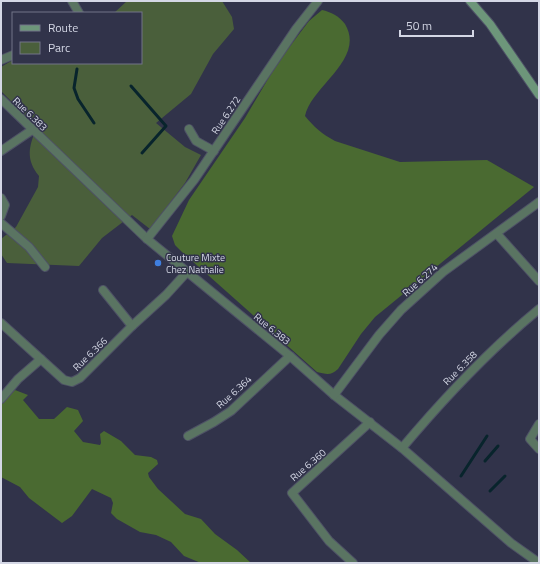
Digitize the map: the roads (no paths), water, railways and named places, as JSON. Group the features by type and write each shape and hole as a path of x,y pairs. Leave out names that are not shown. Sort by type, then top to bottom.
{"main road":[{"path":"470,1 490,24 539,95"}],"street":[{"path":"72,1 78,12"},
{"name":"Rue 6.272","path":"147,239 194,180 291,36 318,1"},
{"path":"1,60 12,55"},
{"name":"Rue 6.383","path":"1,99 147,239 290,356 334,395 402,448 512,543 538,560"},
{"path":"189,129 196,141 214,151"},
{"path":"1,151 32,130"},
{"path":"1,198 5,205 1,216"},
{"name":"Rue 6.274","path":"334,395 379,335 401,310 443,272 539,202"},
{"path":"1,223 29,247 45,267"},
{"path":"497,234 539,281"},
{"name":"Rue 6.366","path":"1,323 64,380 72,382 80,378 132,326 166,295 187,272"},
{"path":"103,290 132,326"},
{"name":"Rue 6.358","path":"402,448 470,371 510,333 539,310"},
{"name":"Rue 6.364","path":"188,436 231,411 290,356"},
{"path":"1,399 18,379 41,359"},
{"name":"Rue 6.360","path":"353,563 328,541 292,492 370,422"},
{"path":"539,424 530,439 539,449"}],"waterway":[{"path":"77,69 74,88 78,99 94,123"},
{"path":"131,86 166,126 142,153"},
{"path":"461,476 487,436"},
{"path":"485,461 498,446"},
{"path":"490,491 505,476"}],"place":[{"name":"Couture Mixte Chez Nathalie","path":"158,263"}]}
